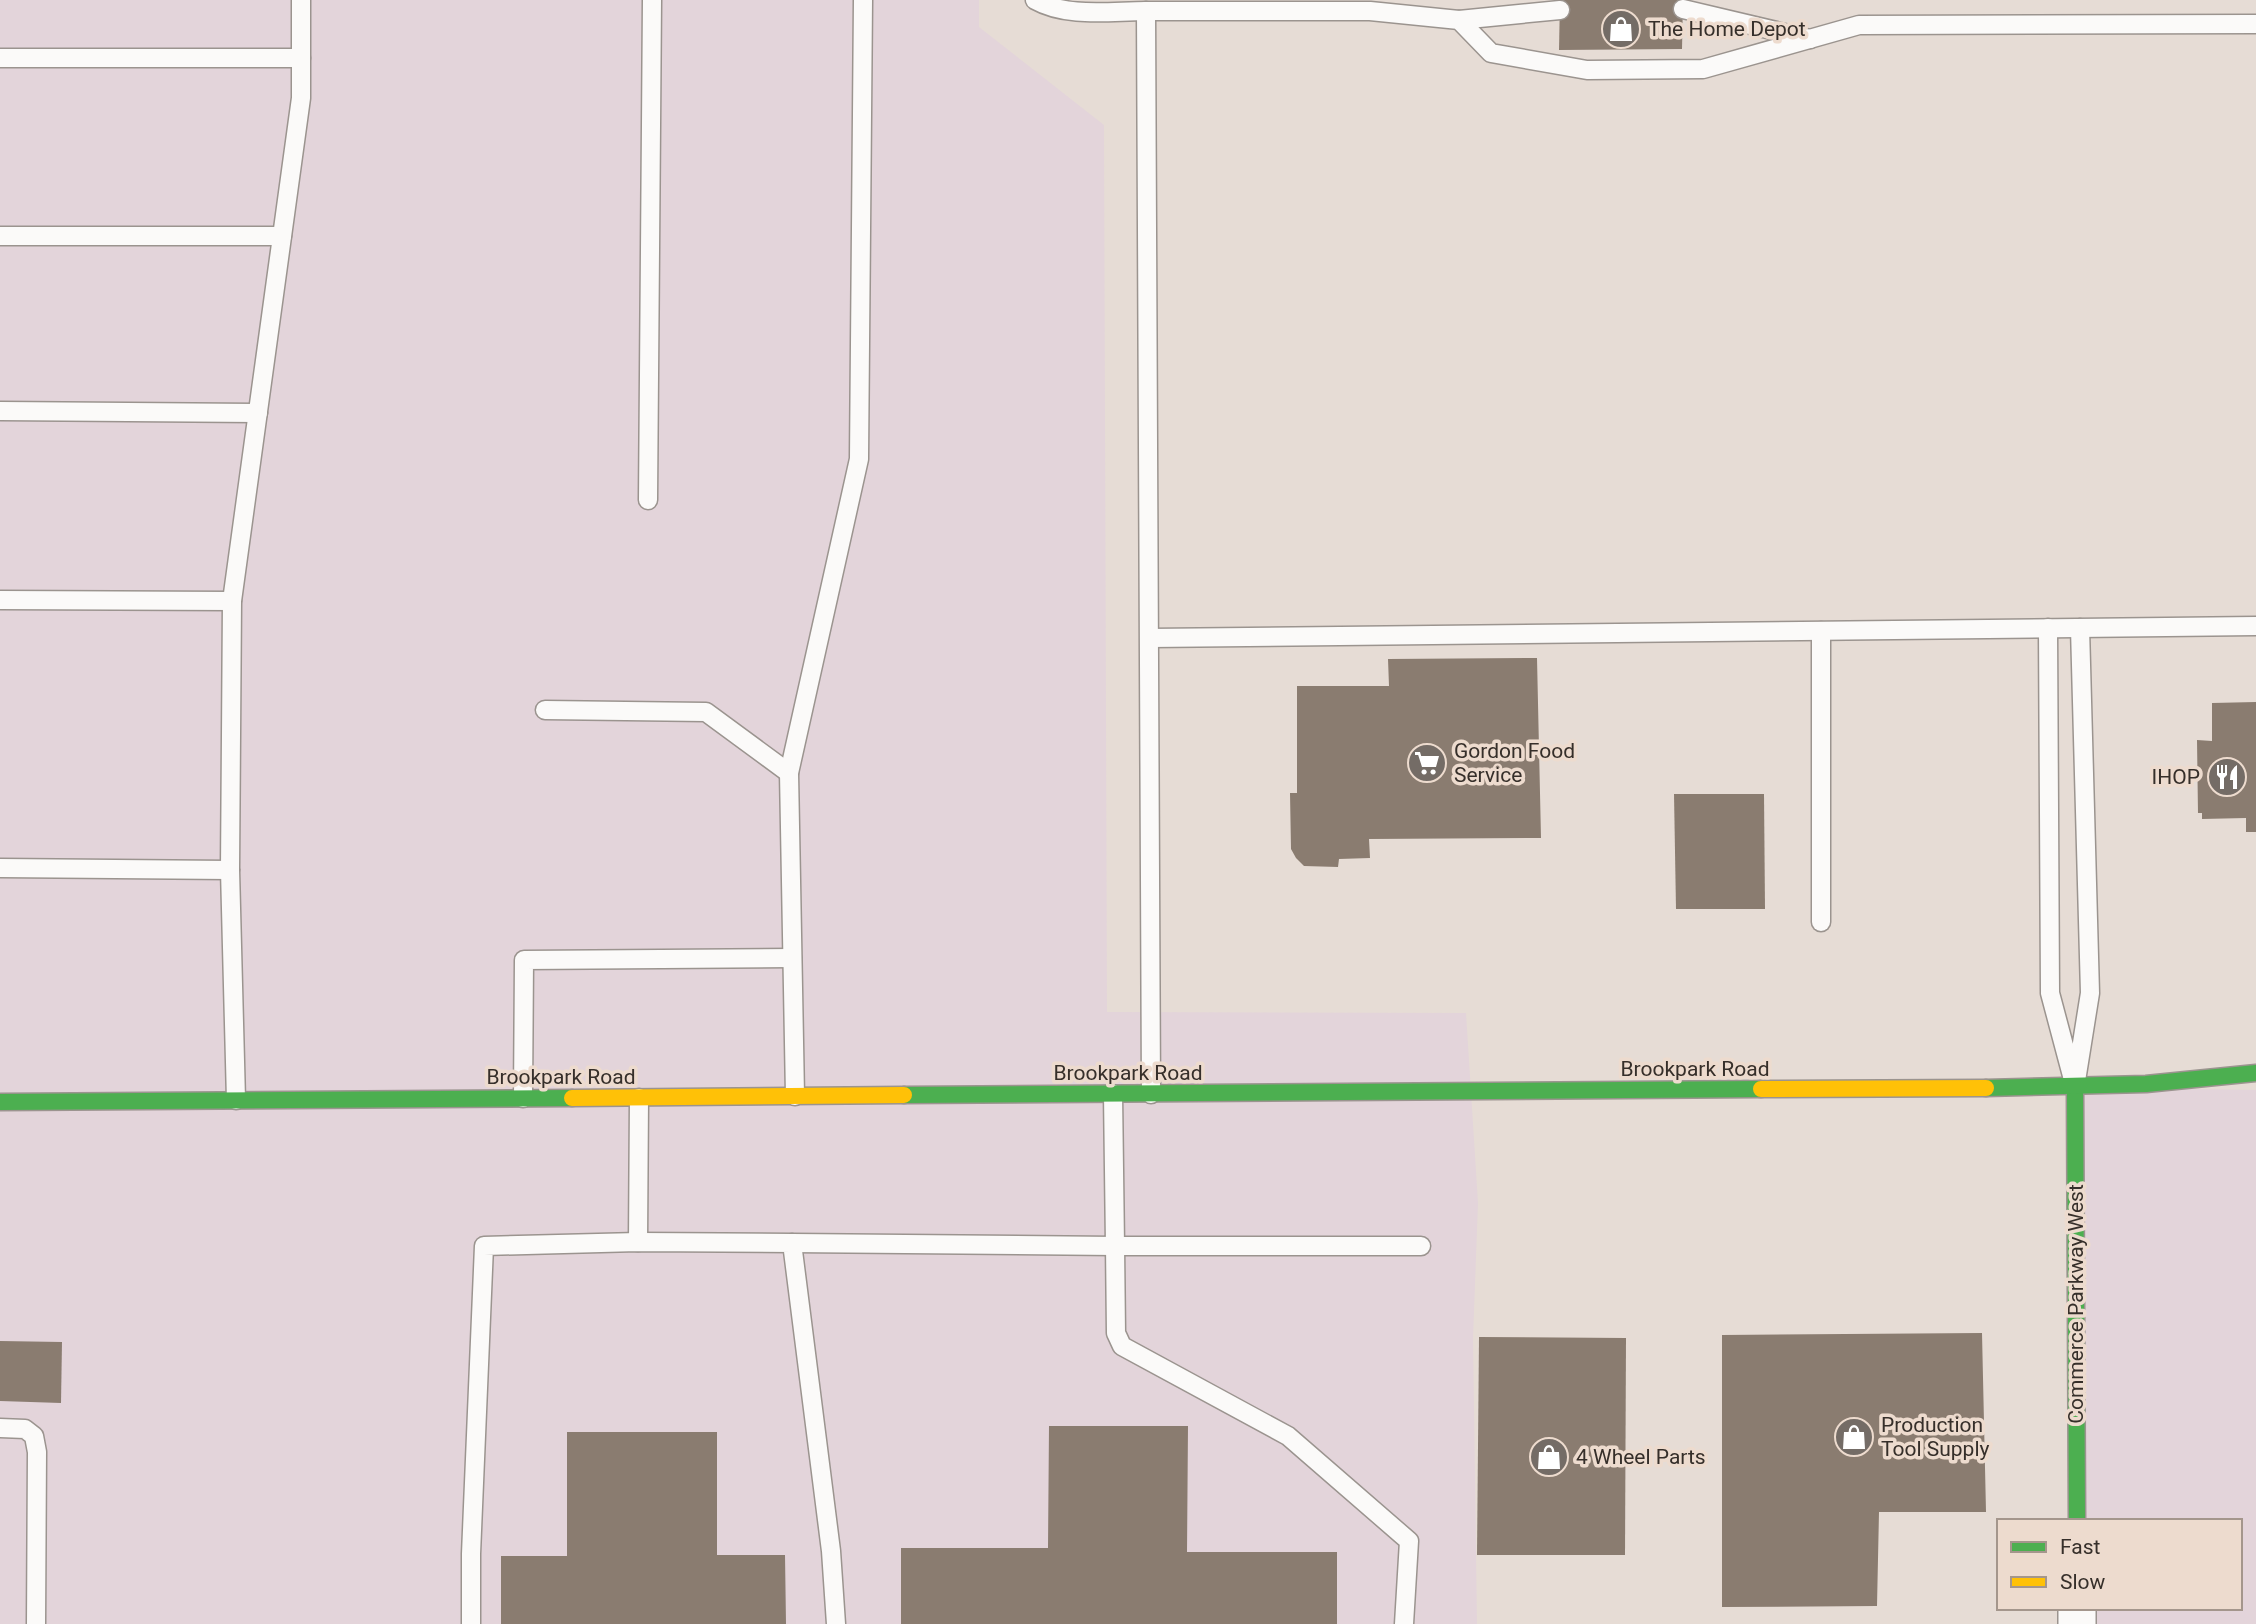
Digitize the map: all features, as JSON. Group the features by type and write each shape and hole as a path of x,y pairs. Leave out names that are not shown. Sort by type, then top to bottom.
{"main road":[{"name":"Brookpark Road","path":"0,1102 2075,1087 2146,1084 2256,1073"},
{"name":"Commerce Parkway West","path":"2075,1087 2077,1519"}],"lane":[{"path":"236,1100 230,870 232,601 301,98 301,0"},
{"path":"648,500 652,0"},
{"path":"795,1097 789,773 859,460 863,0"},
{"path":"1035,0 1048,7 1071,11 1370,11 1459,20 1560,10"},
{"path":"1683,9 1814,40"},
{"path":"1146,11 1151,1094"},
{"path":"1459,20 1492,53 1587,70 1703,69 1814,40 1858,25 2256,24"},
{"path":"0,58 301,58"},
{"path":"0,236 282,236"},
{"path":"0,411 258,414"},
{"path":"0,600 232,601"},
{"path":"1150,638 2256,626"},
{"path":"2048,628 2050,993 2075,1087"},
{"path":"2075,1087 2090,992 2080,628"},
{"path":"1821,631 1821,922"},
{"path":"545,710 706,712 789,773"},
{"path":"0,868 230,870"},
{"path":"523,1098 524,960 792,958"},
{"path":"1114,1094 1116,1333 1122,1346 1288,1436 1409,1541 1405,1624"},
{"path":"638,1242 639,1098"},
{"path":"471,1624 471,1554 484,1246 638,1242 1421,1246"},
{"path":"792,1243 831,1551 836,1624"},
{"path":"0,1428 24,1429 34,1436 37,1452 36,1624"}],"shaded area":[{"path":"0,0 979,0 979,27 1104,125 1107,1012 1466,1013 1478,1203 1473,1338 1477,1624 0,1624"},
{"path":"2075,1087 2256,1090 2256,1624 2075,1624 2075,1610 2242,1610 2242,1519 2075,1519"}],"building":[{"name":"The Home Depot","path":"1560,0 1683,0 1682,49 1559,50"},
{"path":"1537,658 1541,838 1369,839 1370,858 1339,859 1338,867 1304,866 1296,858 1291,849 1290,793 1297,793 1297,686 1389,686 1388,659"},
{"name":"IHOP","path":"2256,702 2256,832 2246,832 2246,818 2202,819 2202,813 2198,813 2197,740 2212,741 2212,703"},
{"path":"1674,794 1764,794 1765,909 1676,909"},
{"path":"1982,1333 1986,1512 1879,1512 1877,1606 1722,1607 1722,1335"},
{"path":"1479,1337 1626,1338 1625,1555 1477,1555"},
{"path":"0,1341 62,1342 61,1403 0,1401"},
{"path":"1049,1426 1188,1426 1187,1552 1337,1552 1337,1624 901,1624 901,1548 1048,1548"},
{"path":"567,1432 717,1432 717,1555 785,1555 786,1624 501,1624 501,1556 567,1556"}],"traffic: fast":[{"path":"1986,1088 2146,1084 2256,1073"},
{"path":"2075,1087 2077,1519"},
{"path":"904,1095 1761,1089"},
{"path":"0,1102 572,1098"}],"traffic: slow":[{"path":"1761,1089 1986,1088"},
{"path":"572,1098 904,1095"}],"place":[{"name":"The Home Depot","path":"1621,29"},
{"name":"Gordon Food Service","path":"1427,763"},
{"name":"IHOP","path":"2227,777"},
{"name":"Production Tool Supply","path":"1854,1437"},
{"name":"4 Wheel Parts","path":"1549,1457"}]}
